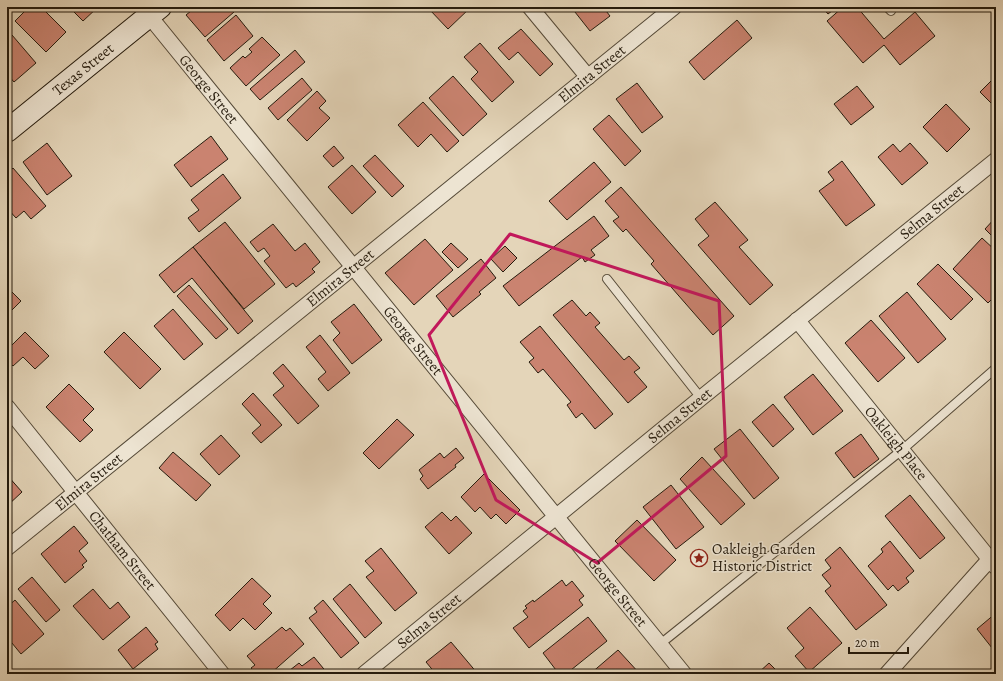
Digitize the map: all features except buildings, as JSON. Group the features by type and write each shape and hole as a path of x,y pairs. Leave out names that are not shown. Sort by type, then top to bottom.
{"street":[{"path":"530,7 588,77"},
{"name":"Elmira Street","path":"7,548 674,7"},
{"name":"Texas Street","path":"7,131 150,10"},
{"name":"George Street","path":"150,10 353,268 684,674"},
{"name":"Selma Street","path":"364,674 701,398 996,160"},
{"name":"Oakleigh Place","path":"797,320 993,563"},
{"name":"Chatham Street","path":"7,408 222,674"},
{"path":"887,674 993,563"}],"lane":[{"path":"607,279 701,398"},
{"path":"660,645 902,450 996,368"}],"highlighted area":[{"path":"510,234 719,301 726,456 597,563 496,500 429,335"}],"place":[{"name":"Oakleigh Garden Historic District","path":"699,558"}]}
